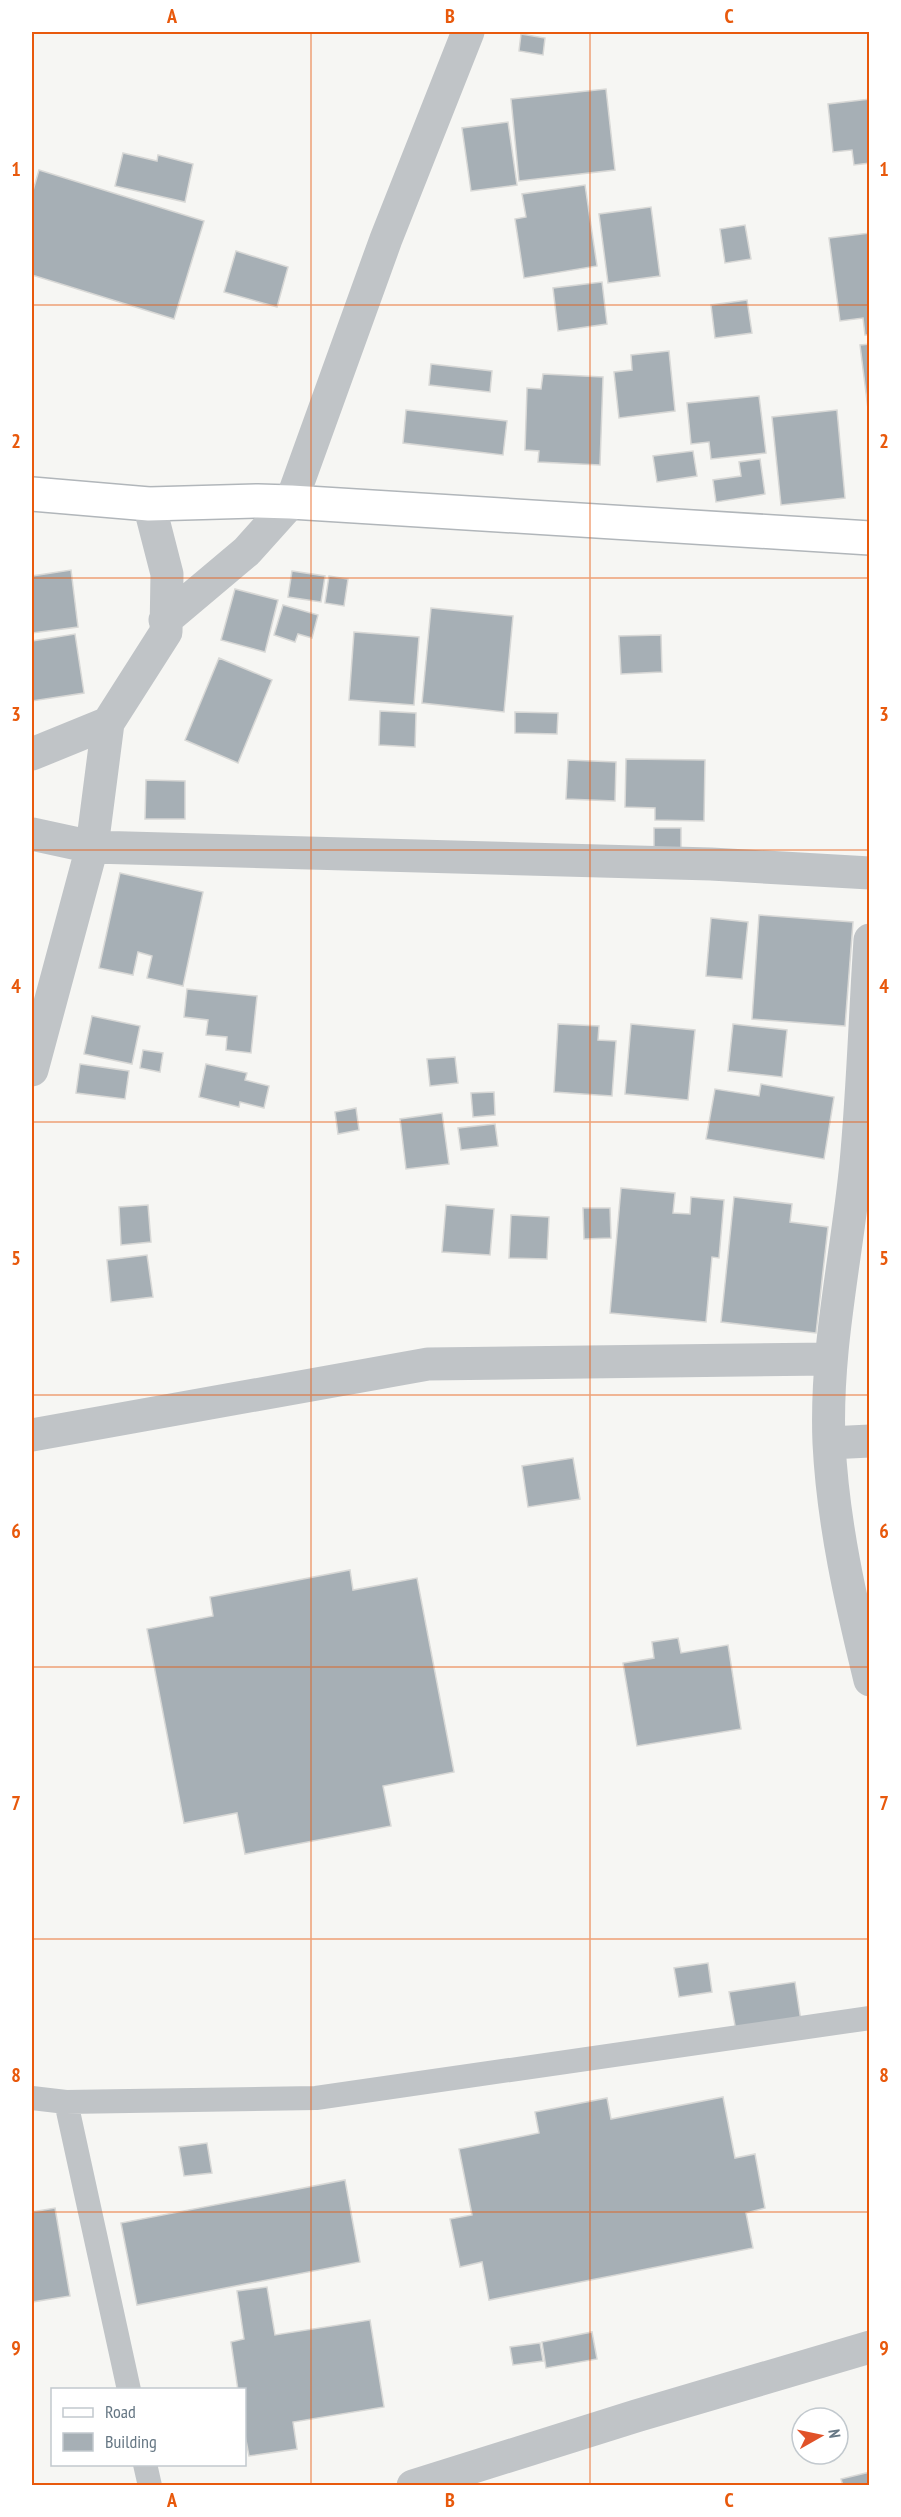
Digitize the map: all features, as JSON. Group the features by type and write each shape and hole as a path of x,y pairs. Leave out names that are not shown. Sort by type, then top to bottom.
{"main road":[{"path":"32,494 149,504 291,502 870,538"}],"street":[{"path":"165,620 247,551 291,502 386,239 468,32"},
{"path":"32,1070 92,847 108,723 165,632 167,574 149,504"},
{"path":"32,754 108,723"},
{"path":"32,834 92,847 711,864 870,873"},
{"path":"870,940 863,1163 830,1359 829,1443 835,1513 846,1580 870,1680"},
{"path":"32,1435 428,1364 830,1359"},
{"path":"829,1443 870,1441"},
{"path":"413,2486 636,2415 870,2347"}],"lane":[{"path":"32,2098 66,2102 316,2098 870,2018"},
{"path":"66,2102 129,2388"},
{"path":"145,2466 150,2486"}],"building":[{"path":"521,34 545,38 543,55 519,51"},
{"path":"606,89 615,170 519,181 511,99"},
{"path":"870,99 870,163 854,165 852,150 833,152 828,104"},
{"path":"508,122 517,185 471,191 462,128"},
{"path":"123,153 157,161 158,155 193,164 185,202 115,186"},
{"path":"39,170 204,221 174,319 32,275 32,194"},
{"path":"585,185 597,266 524,278 515,219 526,217 522,194"},
{"path":"651,207 660,276 608,283 599,214"},
{"path":"745,225 751,259 725,263 720,229"},
{"path":"870,233 870,335 865,335 863,318 840,321 829,238"},
{"path":"236,251 288,267 277,307 224,292"},
{"path":"602,282 607,324 558,331 553,288"},
{"path":"747,300 752,333 715,338 711,305"},
{"path":"870,344 870,416 869,417 860,345"},
{"path":"669,351 675,411 619,418 614,372 632,370 631,355"},
{"path":"431,364 492,371 490,392 429,385"},
{"path":"543,374 603,377 600,465 538,462 539,451 525,450 527,388 541,389"},
{"path":"759,396 766,453 711,459 709,442 691,444 687,403"},
{"path":"406,410 507,421 503,455 403,443"},
{"path":"837,410 845,498 781,505 772,417"},
{"path":"693,451 697,476 657,482 653,456"},
{"path":"760,459 765,494 716,502 713,480 741,476 739,462"},
{"path":"71,570 78,627 32,633 32,576"},
{"path":"292,571 325,576 321,602 288,597"},
{"path":"329,576 348,579 344,606 325,603"},
{"path":"235,589 278,600 265,652 221,640"},
{"path":"283,605 318,615 312,638 298,634 295,642 274,635"},
{"path":"431,608 513,616 504,712 422,703"},
{"path":"354,632 419,637 414,705 349,700"},
{"path":"75,634 84,693 32,701 32,641"},
{"path":"661,635 662,672 621,674 619,636"},
{"path":"219,658 272,680 238,763 185,740"},
{"path":"380,711 416,713 415,747 379,745"},
{"path":"515,712 558,713 557,734 515,733"},
{"path":"626,759 705,760 704,821 655,820 655,808 625,807"},
{"path":"568,760 616,762 615,801 566,799"},
{"path":"146,780 185,781 185,819 145,819"},
{"path":"654,828 681,828 681,853 654,853"},
{"path":"120,873 203,892 183,986 147,978 152,956 138,952 133,975 99,968"},
{"path":"759,915 853,922 845,1026 752,1019"},
{"path":"711,918 748,922 742,979 706,976"},
{"path":"187,989 257,996 251,1053 226,1050 227,1037 206,1035 208,1020 184,1017"},
{"path":"92,1016 140,1026 132,1064 84,1054"},
{"path":"558,1024 599,1026 598,1040 616,1041 612,1096 554,1092"},
{"path":"631,1024 695,1030 688,1100 625,1094"},
{"path":"733,1024 787,1030 782,1077 728,1071"},
{"path":"143,1050 163,1053 160,1072 140,1068"},
{"path":"455,1057 458,1083 430,1086 427,1059"},
{"path":"80,1064 129,1071 125,1099 76,1093"},
{"path":"206,1064 247,1073 245,1080 269,1086 264,1108 240,1102 239,1107 199,1097"},
{"path":"761,1084 834,1097 824,1159 706,1139 715,1089 759,1096"},
{"path":"494,1092 495,1115 473,1117 471,1093"},
{"path":"356,1108 359,1130 338,1134 335,1112"},
{"path":"442,1113 449,1164 406,1169 400,1119"},
{"path":"495,1124 498,1146 461,1150 458,1128"},
{"path":"621,1188 675,1193 673,1213 690,1214 691,1197 724,1200 719,1258 712,1257 706,1322 610,1313"},
{"path":"734,1197 792,1204 790,1222 828,1227 816,1333 721,1322"},
{"path":"148,1205 151,1242 121,1245 119,1207"},
{"path":"446,1205 494,1209 490,1255 442,1252"},
{"path":"583,1208 610,1208 611,1238 584,1239"},
{"path":"511,1215 549,1217 547,1259 509,1258"},
{"path":"147,1255 153,1297 111,1302 107,1260"},
{"path":"573,1458 580,1499 528,1507 522,1466"},
{"path":"350,1570 353,1590 417,1578 454,1772 383,1786 391,1826 245,1854 237,1813 184,1823 147,1629 213,1616 210,1597"},
{"path":"678,1638 681,1653 728,1645 741,1729 637,1746 623,1663 654,1658 652,1642"},
{"path":"708,1963 712,1992 679,1997 674,1968"},
{"path":"795,1982 801,2021 736,2031 729,1992"},
{"path":"723,2097 735,2158 755,2154 765,2208 746,2213 753,2248 489,2300 482,2262 460,2267 450,2219 472,2215 459,2149 539,2133 535,2112 607,2098 611,2119"},
{"path":"207,2143 212,2173 184,2176 179,2147"},
{"path":"345,2180 360,2262 137,2305 121,2223"},
{"path":"55,2208 70,2296 32,2302 32,2212"},
{"path":"267,2287 275,2335 370,2320 384,2407 293,2422 297,2449 249,2456 246,2440 246,2388 238,2388 231,2342 244,2339 237,2291"},
{"path":"592,2332 597,2359 546,2368 542,2342"},
{"path":"540,2343 543,2361 513,2365 510,2347"},
{"path":"870,2472 870,2486 843,2486 841,2479"}]}
